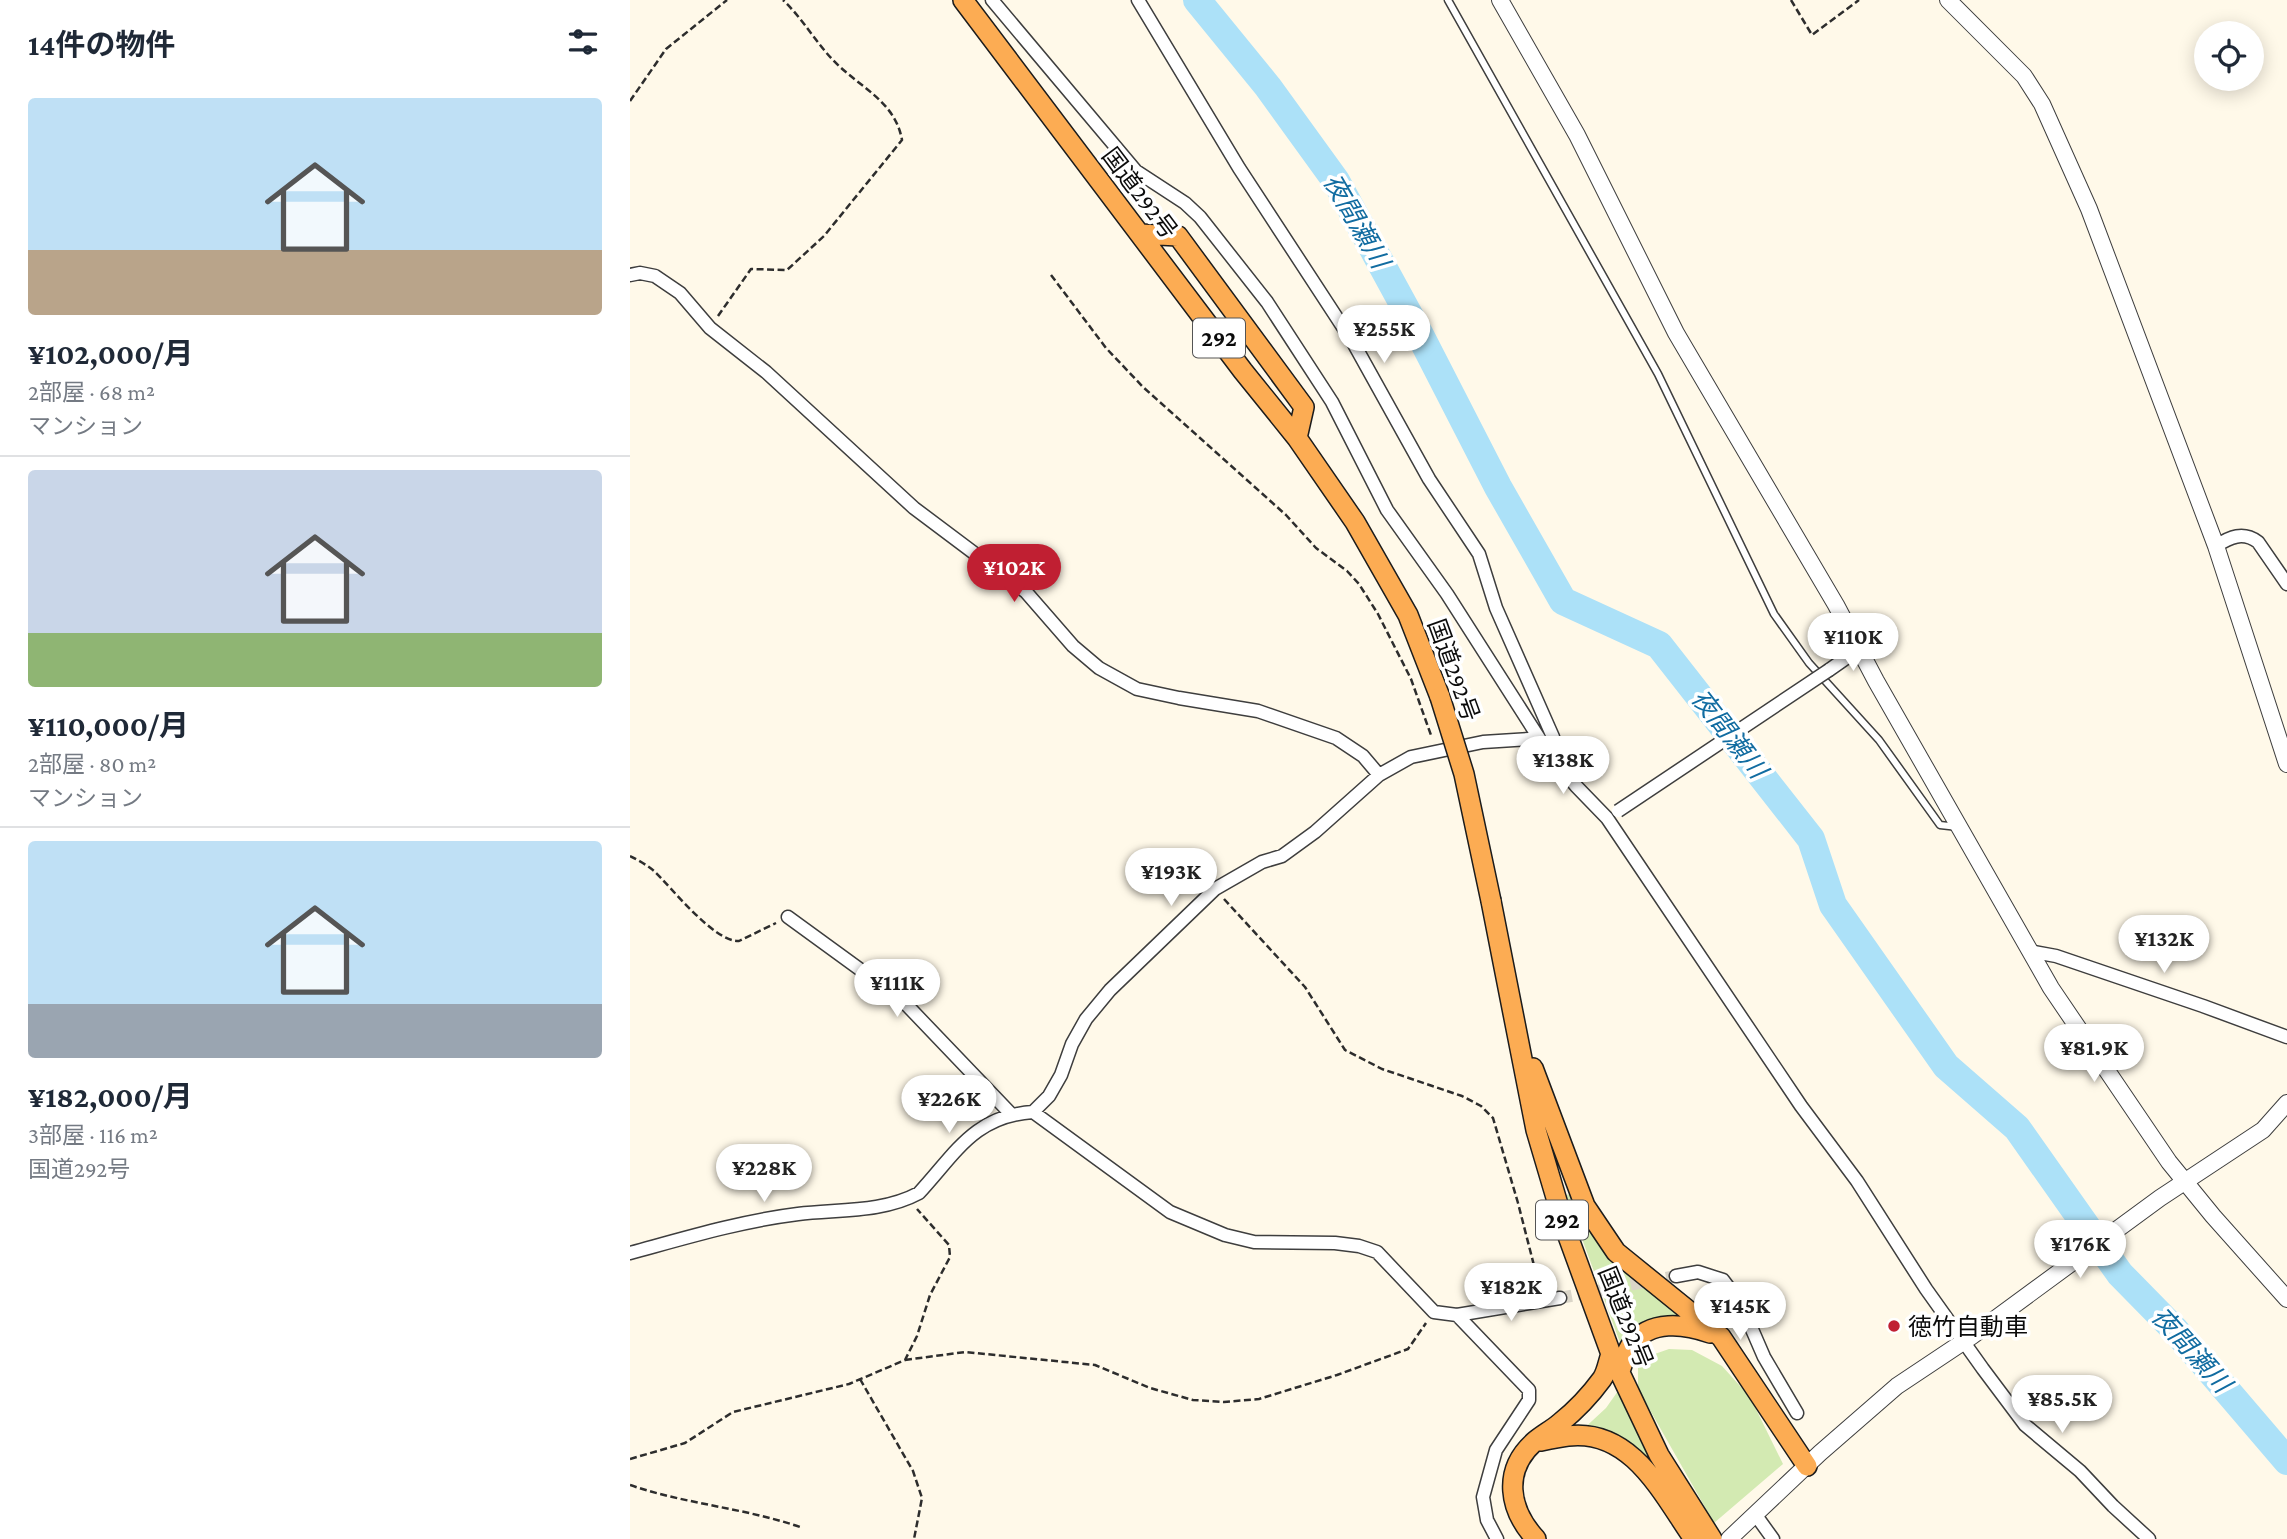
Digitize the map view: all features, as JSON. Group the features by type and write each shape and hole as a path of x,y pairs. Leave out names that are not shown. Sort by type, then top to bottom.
{"highway":[{"name":"国道292号","path":"963,0 1297,438 1355,522 1408,615 1440,697 1464,774 1536,1130 1565,1228 1611,1354 1692,1527 1712,1539"},
{"path":"1140,234 1178,236 1304,407 1297,438"},
{"path":"1513,1015 1585,1206 1616,1252 1721,1337 1807,1466"},
{"path":"1620,1371 1631,1345 1647,1331 1668,1324 1691,1326 1721,1337"},
{"path":"1536,1539 1521,1522 1514,1506 1512,1485 1519,1460 1533,1443 1561,1423 1604,1377 1611,1354"},
{"path":"1533,1443 1569,1435 1594,1437 1618,1446 1640,1462 1692,1527"}],"street":[{"path":"992,0 1136,172 1185,203 1200,217 1267,302 1332,402 1387,510 1447,594 1546,749 1606,818 2025,1425 2080,1471 2149,1539"},
{"path":"1138,0 1239,168 1354,344 1429,479 1479,554 1496,608 1553,737 1546,749"},
{"path":"1500,0 1577,135 1676,332 1829,593 1958,827 2051,988 2185,1182 2287,1299"},
{"path":"1948,0 2024,76 2042,104 2089,209 2216,546 2286,755"},
{"path":"630,275 655,276 680,293 710,328 766,372 914,508 1026,592 1073,646 1099,668 1137,689 1258,711 1336,738 1363,756 1379,775"},
{"path":"2216,546 2232,537 2244,535 2252,538 2258,542 2287,584"},
{"path":"1606,818 1859,649"},
{"path":"630,1253 724,1228 797,1214 870,1209 908,1199 919,1193 980,1127 1012,1114 1033,1112 1049,1096 1086,1019 1110,990 1215,888 1262,863 1282,856 1315,832 1379,775 1411,757 1483,742 1529,738 1546,749"},
{"path":"788,917 902,1000 1012,1114"},
{"path":"2029,951 2080,964 2287,1037"},
{"path":"1729,1539 1897,1386 1967,1339 2167,1194 2263,1130 2287,1103"},
{"path":"1033,1112 1170,1212 1225,1235 1254,1242 1335,1243 1377,1252 1434,1312 1457,1315 1560,1298"},
{"path":"1676,1276 1698,1272 1723,1280 1741,1304 1764,1357 1797,1413"},
{"path":"1457,1315 1529,1390 1529,1400 1496,1450 1483,1497 1487,1520 1497,1539"},
{"path":"1755,1514 1773,1539"}],"lane":[{"path":"1448,0 1658,374 1774,614 1809,663 1879,740 1940,825 1958,827"}],"path":[{"path":"630,100 666,49 727,0"},
{"path":"710,328 751,269 788,270 824,236 902,140 898,121 884,102 834,61 783,0"},
{"path":"1791,0 1812,35 1859,0"},
{"path":"1051,275 1106,348 1143,387 1286,515 1317,548 1347,570 1359,584 1378,614 1411,679 1437,751"},
{"path":"630,856 653,870 718,933 732,941 738,941 788,917"},
{"path":"1215,888 1305,988 1345,1050 1382,1069 1462,1096 1493,1118 1543,1301"},
{"path":"905,1360 918,1336 930,1295 950,1257 949,1245 908,1199"},
{"path":"630,1459 685,1443 733,1412 811,1395 860,1379 905,1360 965,1352 1095,1365 1150,1388 1193,1401 1259,1399 1337,1376 1408,1349 1434,1312"},
{"path":"860,1379 913,1471 922,1498 914,1539"},
{"path":"630,1485 662,1496 773,1518 800,1527"}],"green space":[{"path":"1575,1193 1584,1216 1606,1252 1635,1279 1689,1318 1622,1348 1566,1195"},
{"path":"1669,1349 1692,1350 1722,1366 1750,1397 1783,1464 1714,1523 1638,1389 1638,1368 1649,1356"},
{"path":"1618,1391 1653,1464 1579,1433 1606,1408"}],"waterway":[{"name":"夜間瀬川","path":"1197,0 1268,87 1336,181 1420,335 1498,487 1563,601 1659,645 1811,839 1833,905 1946,1066 2017,1128 2120,1274 2175,1330 2287,1461"}],"tunnel":[{"path":"1560,1298 1676,1276"}],"place":[{"name":"徳竹自動車","path":"1894,1326"}]}
